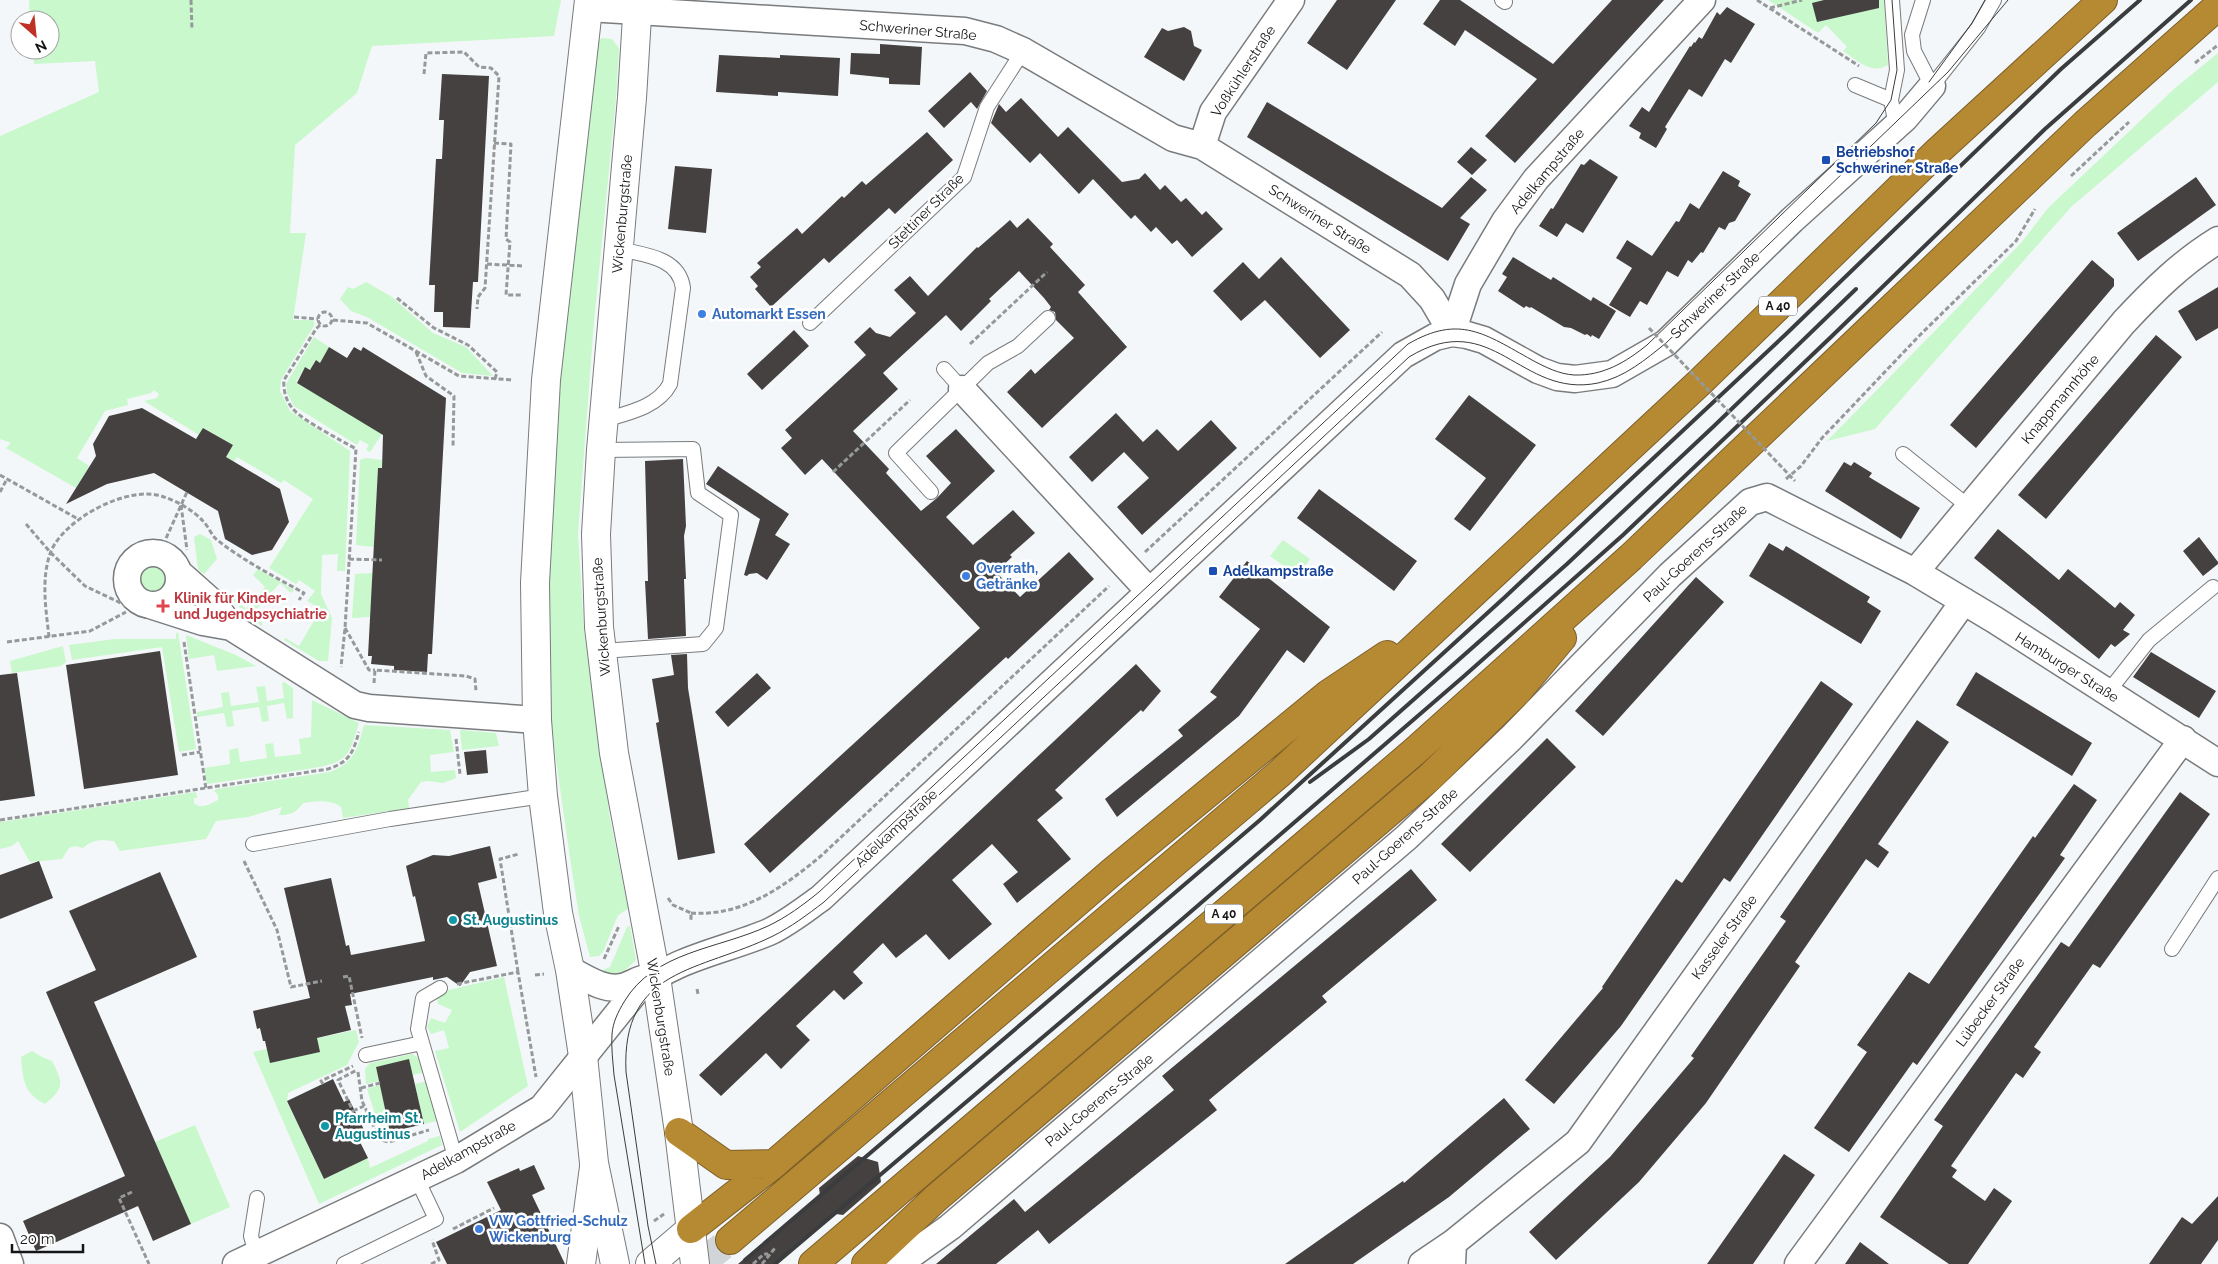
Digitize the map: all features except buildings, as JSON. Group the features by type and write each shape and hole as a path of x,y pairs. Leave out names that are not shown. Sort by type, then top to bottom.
{"highway":[{"name":"A 40","path":"730,1240 1280,772 1700,382 1938,151 2103,0"},
{"name":"A 40","path":"813,1264 1415,751 1631,557 2085,124 2218,6"},
{"path":"866,1264 935,1199 1430,777 1516,692 1631,557"},
{"path":"691,1230 774,1164 1112,872 1326,695 1453,612"},
{"path":"679,1132 726,1166 774,1164"}],"main road":[{"path":"588,4 546,380 535,583 537,720 543,796 558,913 570,970 583,1056 594,1163 615,1264"},
{"name":"Wickenburgstraße","path":"638,5 601,450 596,534 602,651 614,753 656,977 679,1132 695,1264"},
{"path":"581,1264 594,1163"},
{"path":"650,1264 691,1230"}],"street":[{"name":"Voßkühlerstraße","path":"1202,146 1213,112 1291,0"},
{"name":"Adelkampstraße","path":"246,1259 456,1160 542,1108 636,991 656,977 695,957 770,931 798,915 821,898 1403,355 1435,337 1452,333 1468,284 1505,221 1536,179 1702,0"},
{"name":"Schweriner Straße","path":"588,4 638,5 965,31 996,39 1023,51 1173,138 1202,146 1410,275 1432,299 1452,333 1484,340 1538,370 1557,377 1575,379 1612,374 1666,343 1792,220 1896,126 1932,86"},
{"name":"Knappmannhöhe","path":"1915,572 2124,322 2158,286 2199,252 2218,240"},
{"path":"962,389 1149,591"},
{"path":"1767,497 1915,572"},
{"name":"Paul-Goerens-Straße","path":"898,1264 950,1227 1408,836 1511,738 1670,575 1750,502 1767,497"},
{"path":"231,627 218,599 183,562 172,560 158,553 143,554 132,563 127,577 129,590 139,601 203,622 231,627 269,642 355,705 365,716 537,720"},
{"path":"150,605 162,604 170,599 179,584 183,562"},
{"name":"Hamburger Straße","path":"1915,572 2183,739 2218,763"},
{"name":"Kasseler Straße","path":"1422,1264 1452,1254 1578,1142 1964,601"},
{"name":"Lübecker Straße","path":"1798,1264 2183,739"},
{"name":"Adelkampstraße","path":"570,970 600,985 612,988 621,987 643,978 656,977"},
{"path":"0,1237 10,1264"}],"lane":[{"path":"1892,0 1897,70 1892,94 1896,126"},
{"path":"1923,0 1912,34 1914,51 1932,86 1978,28 1994,0"},
{"name":"Stettiner Straße","path":"810,323 964,177 987,107 1023,51"},
{"path":"1855,85 1892,94"},
{"path":"604,420 651,403 666,391 670,384 683,288 678,273 663,260 619,249"},
{"path":"931,492 896,453 988,363 1018,346 1048,318"},
{"path":"944,369 962,389"},
{"path":"601,450 693,449 698,493 731,515 716,628 703,644 602,651"},
{"path":"1903,454 1969,507"},
{"path":"2108,692 2149,640 2213,587"},
{"path":"253,844 390,818 543,796"},
{"path":"2172,949 2218,878"},
{"path":"440,988 423,998 418,1028 456,1160"},
{"path":"366,1055 422,1043"},
{"path":"344,1264 436,1219 417,1179"},
{"path":"246,1259 258,1198"}],"path":[{"path":"191,0 192,30"},
{"path":"1757,0 1892,94"},
{"path":"1770,8 1802,0"},
{"path":"2191,67 2218,45"},
{"path":"424,74 426,53 464,52 479,67 491,68 498,76 486,288 478,297 477,309"},
{"path":"2064,183 2135,117"},
{"path":"494,143 511,144 506,239 510,242 506,295 521,295"},
{"path":"1767,497 1801,466 1822,438 1920,335 2016,241 2035,209 2042,202"},
{"path":"487,264 524,266"},
{"path":"970,344 1047,272"},
{"path":"397,298 434,328 468,345 497,372 495,379"},
{"path":"320,325 318,319 320,314 327,312 331,314 333,320"},
{"path":"294,317 318,319"},
{"path":"333,320 367,323 459,376 514,380"},
{"path":"320,325 329,326 333,320"},
{"path":"320,325 284,380 283,387 292,409 356,449 345,628 338,694"},
{"path":"1649,328 1795,481"},
{"path":"662,904 668,897 673,905 691,913 724,912 763,898 793,879 822,855 1382,332"},
{"path":"416,352 426,376 454,396 453,447"},
{"path":"833,472 910,400"},
{"path":"0,474 78,518"},
{"path":"0,492 7,478"},
{"path":"163,545 187,492"},
{"path":"49,637 45,594 50,552 78,518 117,500 139,494 164,496 181,505 204,521 215,538 304,593 299,600"},
{"path":"181,505 183,562"},
{"path":"7,642 90,631 131,608 85,586 50,552 26,524"},
{"path":"349,559 382,560"},
{"path":"345,628 369,670 472,678 477,683 476,699"},
{"path":"182,634 206,789"},
{"path":"0,820 206,789 334,767 344,763 352,751 374,694 375,670"},
{"path":"455,730 460,774"},
{"path":"182,755 200,752"},
{"path":"519,854 500,859 537,1080"},
{"path":"241,855 277,930 291,988 322,981"},
{"path":"691,913 691,922"},
{"path":"602,962 623,920"},
{"path":"440,988 518,972"},
{"path":"343,977 349,976 366,1055 358,1070 338,1080 351,1112 364,1106"},
{"path":"697,989 698,994"},
{"path":"323,1084 321,1080 342,1070"},
{"path":"358,1070 364,1106 380,1140 389,1142 424,1132"},
{"path":"361,1088 380,1084"},
{"path":"132,1192 118,1198 149,1264"},
{"path":"450,1231 494,1208"},
{"path":"431,1264 438,1260 432,1240 441,1235"},
{"path":"762,1264 768,1254 775,1248"},
{"path":"753,1264 764,1254 768,1254"}],"green space":[{"path":"29,0 561,0 554,36 372,46 357,93 295,145 290,233 306,233 293,320 312,320 315,324 281,380 280,391 290,411 350,451 345,571 337,571 338,554 322,555 321,594 332,618 328,661 319,661 284,640 285,638 299,646 321,609 307,601 315,591 299,580 296,584 269,568 313,499 284,480 281,483 237,457 234,462 226,457 233,445 204,428 199,435 144,401 157,398 159,394 154,390 151,393 127,399 128,405 105,411 77,458 89,466 76,488 6,448 11,443 0,439 0,136 99,92 95,61 34,64 34,60 60,60 60,10 30,10"},
{"path":"1768,0 1884,0 1888,65 1882,68 1865,66 1843,51 1847,47 1826,25 1818,33"},
{"path":"602,38 612,39 619,48 616,99 594,322 578,533 584,631 610,818 628,909 618,915 603,952 599,956 590,957 579,916 555,753 550,705 548,512 562,321 596,43"},
{"path":"2218,53 2218,82 2071,207 1875,429 1827,441 2021,243 2048,208 2174,89"},
{"path":"366,282 392,297 433,333 466,347 493,376 462,373 367,317 351,311 340,299 348,287 353,289"},
{"path":"314,337 329,347 320,363 316,360 310,370 305,367 296,382 384,431 370,452 366,450 369,445 360,440 357,445 294,406 287,393 286,384"},
{"path":"366,458 382,460 382,468 378,469 374,547 356,545 360,460"},
{"path":"200,534 211,540 217,559 204,574 198,569 194,537"},
{"path":"1283,540 1310,559 1298,576 1270,556"},
{"path":"151,561 158,562 164,566 168,572 168,586 164,592 158,596 151,597 144,596 138,592 134,586 133,579 134,572 138,566 144,562"},
{"path":"258,569 294,590 291,593 280,583 252,614 263,624 261,626 232,600 234,598 246,609 265,587 253,575"},
{"path":"372,573 372,587 376,588 375,602 371,602 370,617 352,618 355,574"},
{"path":"178,632 196,749 179,752 162,647 72,660 69,645 115,639 176,639"},
{"path":"186,635 236,655 256,666 217,671 214,655 189,659"},
{"path":"63,646 66,662 61,666 12,673 10,661"},
{"path":"284,682 293,688 293,718 287,719 284,703 267,706 269,721 262,722 259,707 232,711 234,726 227,727 224,713 197,717 197,712 223,707 221,693 229,692 231,706 259,702 256,687 265,686 267,701 284,698 282,683"},
{"path":"312,700 359,723 353,743 346,756 341,760 314,768 207,784 204,768 230,764 229,750 238,748 240,762 267,758 265,744 273,743 275,757 301,754 299,739 311,737"},
{"path":"364,725 450,730 454,752 430,755 431,772 455,770 456,778 443,783 421,782 408,800 409,808 343,818 341,807 337,804 323,801 308,802 303,803 293,813 287,815 279,815 282,807 248,817 216,821 206,839 120,851 114,841 97,841 83,848 75,846 69,848 62,859 30,862 18,841 12,846 0,849 0,822 196,792 197,798 194,798 194,803 203,806 218,800 218,795 214,791 216,789 330,772 350,760 360,741"},
{"path":"460,730 496,733 499,746 462,750"},
{"path":"630,926 636,960 619,976 608,978 601,971 610,967 627,927"},
{"path":"504,977 528,1086 460,1132 435,1051 449,1048 444,1030 431,1034 427,1027 431,1018 445,1023 452,1010 438,1004 436,993"},
{"path":"356,1030 359,1042 347,1065 288,1093 287,1102 324,1179 368,1158 370,1168 428,1141 428,1139 440,1136 442,1145 319,1204 253,1052"},
{"path":"32,1051 52,1061 60,1080 59,1089 45,1104 32,1095 24,1079 21,1057"},
{"path":"412,1054 422,1060 425,1072 413,1075 409,1060 376,1067 379,1081 366,1084 365,1069 370,1063"},
{"path":"428,1081 437,1121 424,1124 415,1084"},
{"path":"380,1085 390,1132 379,1126 367,1089"},
{"path":"195,1125 230,1207 191,1224 155,1142"}],"tunnel":[{"path":"701,1264 730,1240"}],"tram line":[{"path":"645,1264 614,1075 612,1044 616,1017 624,1002 637,985 652,972 670,962 768,926 795,911 819,892 1408,344 1426,335 1443,330 1458,329 1472,331 1500,342 1547,368 1574,375 1585,375 1614,367 1647,345 1876,123 1891,100 1897,70 1892,0"},
{"path":"1929,82 1972,23 1985,0"},
{"path":"656,1264 648,1226 626,1072 628,1037 637,1012 651,992 670,978 693,967 773,936 793,925 824,902 1409,357 1438,344 1463,342 1485,347 1547,379 1571,384 1598,383 1608,380 1617,377 1642,362 1666,343 1948,72 2008,0"}],"railway":[{"path":"745,1260 1260,820 1505,597 1785,335 2061,69 2140,0"},
{"path":"775,1264 1180,921 1463,677 1623,535 2045,129 2191,0"},
{"path":"1310,782 1369,739 1567,564 1856,289"}],"place":[{"name":"Betriebshof Schweriner Straße","path":"1826,160"},
{"name":"Automarkt Essen","path":"702,314"},
{"name":"Adelkampstraße","path":"1213,571"},
{"name":"Overrath, Getränke","path":"966,576"},
{"name":"Klinik für Kinder- und Jugendpsychiatrie","path":"163,606"},
{"name":"St. Augustinus","path":"453,920"},
{"name":"Pfarrheim St. Augustinus","path":"325,1126"},
{"name":"VW Gottfried-Schulz Wickenburg","path":"479,1229"}]}
